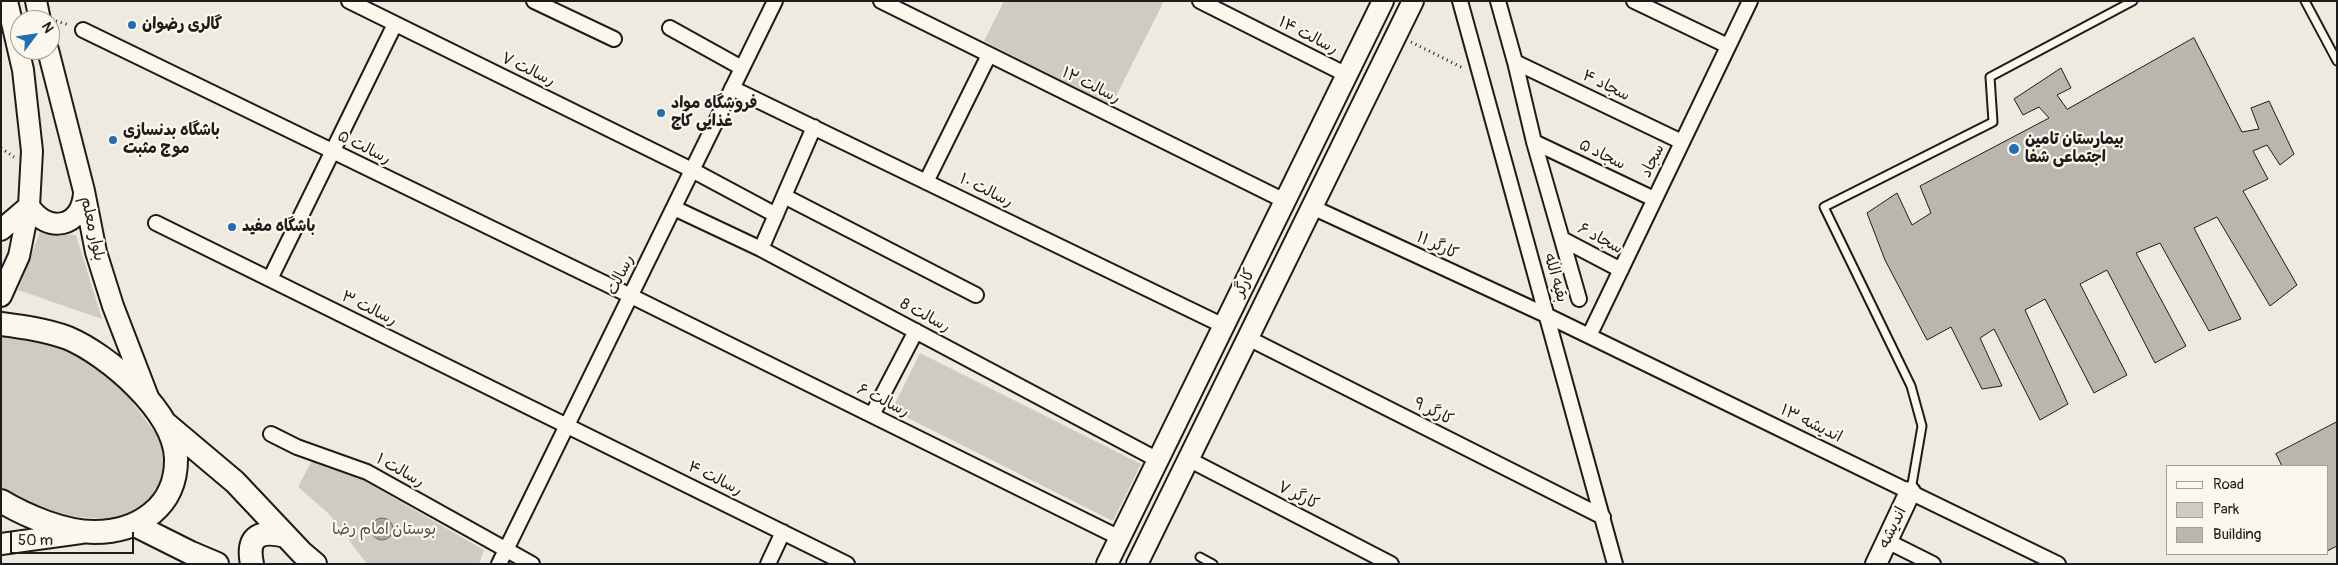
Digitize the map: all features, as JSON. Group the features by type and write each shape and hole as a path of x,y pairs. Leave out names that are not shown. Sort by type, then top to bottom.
{"main road":[{"path":"1,324 40,329 69,339 117,368 150,403 164,422 235,482 315,564"},
{"path":"1,500 29,516 58,525 94,532 134,525 152,514 166,498 174,477 176,456 164,422"},
{"path":"134,525 190,553 217,564"},
{"path":"252,564 250,553 252,542 260,534 272,532 286,536"}],"street":[{"path":"1,296 19,256 29,206 32,151 23,70 6,1"},
{"name":"رسالت ۷","path":"349,1 692,170 776,215"},
{"path":"534,1 614,40"},
{"name":"رسالت","path":"499,564 775,1"},
{"name":"رسالت ۱۲","path":"881,1 1285,201"},
{"name":"رسالت ۱۴","path":"1200,1 1347,75"},
{"name":"کارگر","path":"1107,564 1383,1"},
{"name":"کارگر","path":"1137,564 1413,1"},
{"name":"بقیه الله","path":"1460,1 1615,564"},
{"name":"بقیه الله","path":"1498,1 1534,142 1579,299"},
{"path":"1634,1 1728,46"},
{"name":"سجاد","path":"1589,336 1750,1"},
{"path":"270,279 395,24"},
{"path":"670,28 742,68"},
{"name":"رسالت ۵","path":"83,30 631,296"},
{"path":"926,182 990,55"},
{"name":"بلوار معلم","path":"51,60 84,191 96,252 125,340 150,403"},
{"name":"سجاد ۴","path":"1515,62 1682,142"},
{"name":"رسالت ۱۰","path":"732,88 1224,326"},
{"path":"761,249 814,127"},
{"name":"سجاد ۵","path":"1534,142 1654,199"},
{"path":"29,206 40,220 57,224 69,221 78,214 84,203 84,191"},
{"path":"784,196 976,295"},
{"path":"1,230 29,206"},
{"name":"کارگر ۱۱","path":"1312,207 1548,316"},
{"name":"رسالت 8","path":"674,208 761,249 1158,460"},
{"name":"رسالت ۳","path":"156,223 567,426"},
{"name":"سجاد ۶","path":"1562,239 1620,270"},
{"name":"رسالت ۶","path":"631,296 1120,538"},
{"name":"اندیشه ۱۳","path":"1548,316 2058,564"},
{"path":"872,415 916,331"},
{"name":"کارگر ۹","path":"1248,338 1603,518"},
{"name":"رسالت ۴","path":"567,426 847,564"},
{"name":"رسالت ۱","path":"271,434 297,446 367,472 505,551 532,564"},
{"name":"کارگر ۷","path":"1188,459 1392,564"},
{"name":"اندیشه","path":"1876,564 1910,492"},
{"path":"1,544 94,532"},
{"path":"768,564 783,532"},
{"path":"1887,541 1933,564"}],"lane":[{"path":"1910,492 1922,426 1910,386 1824,207 1993,122 1990,77 2133,1"},
{"path":"2305,1 2337,61"},
{"path":"1200,557 1213,564"}],"path":[{"path":"60,21 83,30"},
{"path":"1397,34 1481,78"}],"green space":[{"path":"1004,1 1164,1 1111,106 984,41"},
{"path":"40,232 76,235 102,319 18,290"},
{"path":"19,336 63,345 118,383 159,438 166,467 158,489 143,509 111,519 64,516 19,500 1,486 1,337"},
{"path":"920,353 1141,464 1113,521 892,410"},
{"name":"بوستان امام رضا","path":"316,453 484,550 479,564 367,564 328,513 298,487"}],"shaded area":[{"path":"382,518 390,521 393,529 390,537 382,540 374,537 371,529 374,521"}],"building":[{"path":"2194,38 2242,132 2259,129 2251,108 2269,101 2294,154 2280,165 2267,145 2253,151 2268,179 2243,191 2297,285 2270,306 2217,217 2194,228 2241,319 2209,331 2160,243 2136,253 2186,346 2155,363 2107,270 2080,284 2127,375 2094,393 2045,299 2025,310 2068,404 2040,420 1994,329 1980,338 2002,386 1982,389 1951,327 1927,340 1885,260 1867,213 1897,193 1912,225 1931,213 1920,186 2049,118 2039,107 2023,115 2014,99 2061,68 2071,88 2057,95 2067,109"},
{"path":"2337,422 2337,546 2328,550 2328,465 2282,465 2276,454"}],"place":[{"name":"گالری رضوان","path":"132,25"},
{"name":"فروشگاه مواد غذایی کاج","path":"661,113"},
{"name":"باشگاه بدنسازی موج مثبت","path":"113,140"},
{"name":"بیمارستان تامین اجتماعی شفا","path":"2014,149"},
{"name":"باشگاه مفید","path":"232,227"}]}
